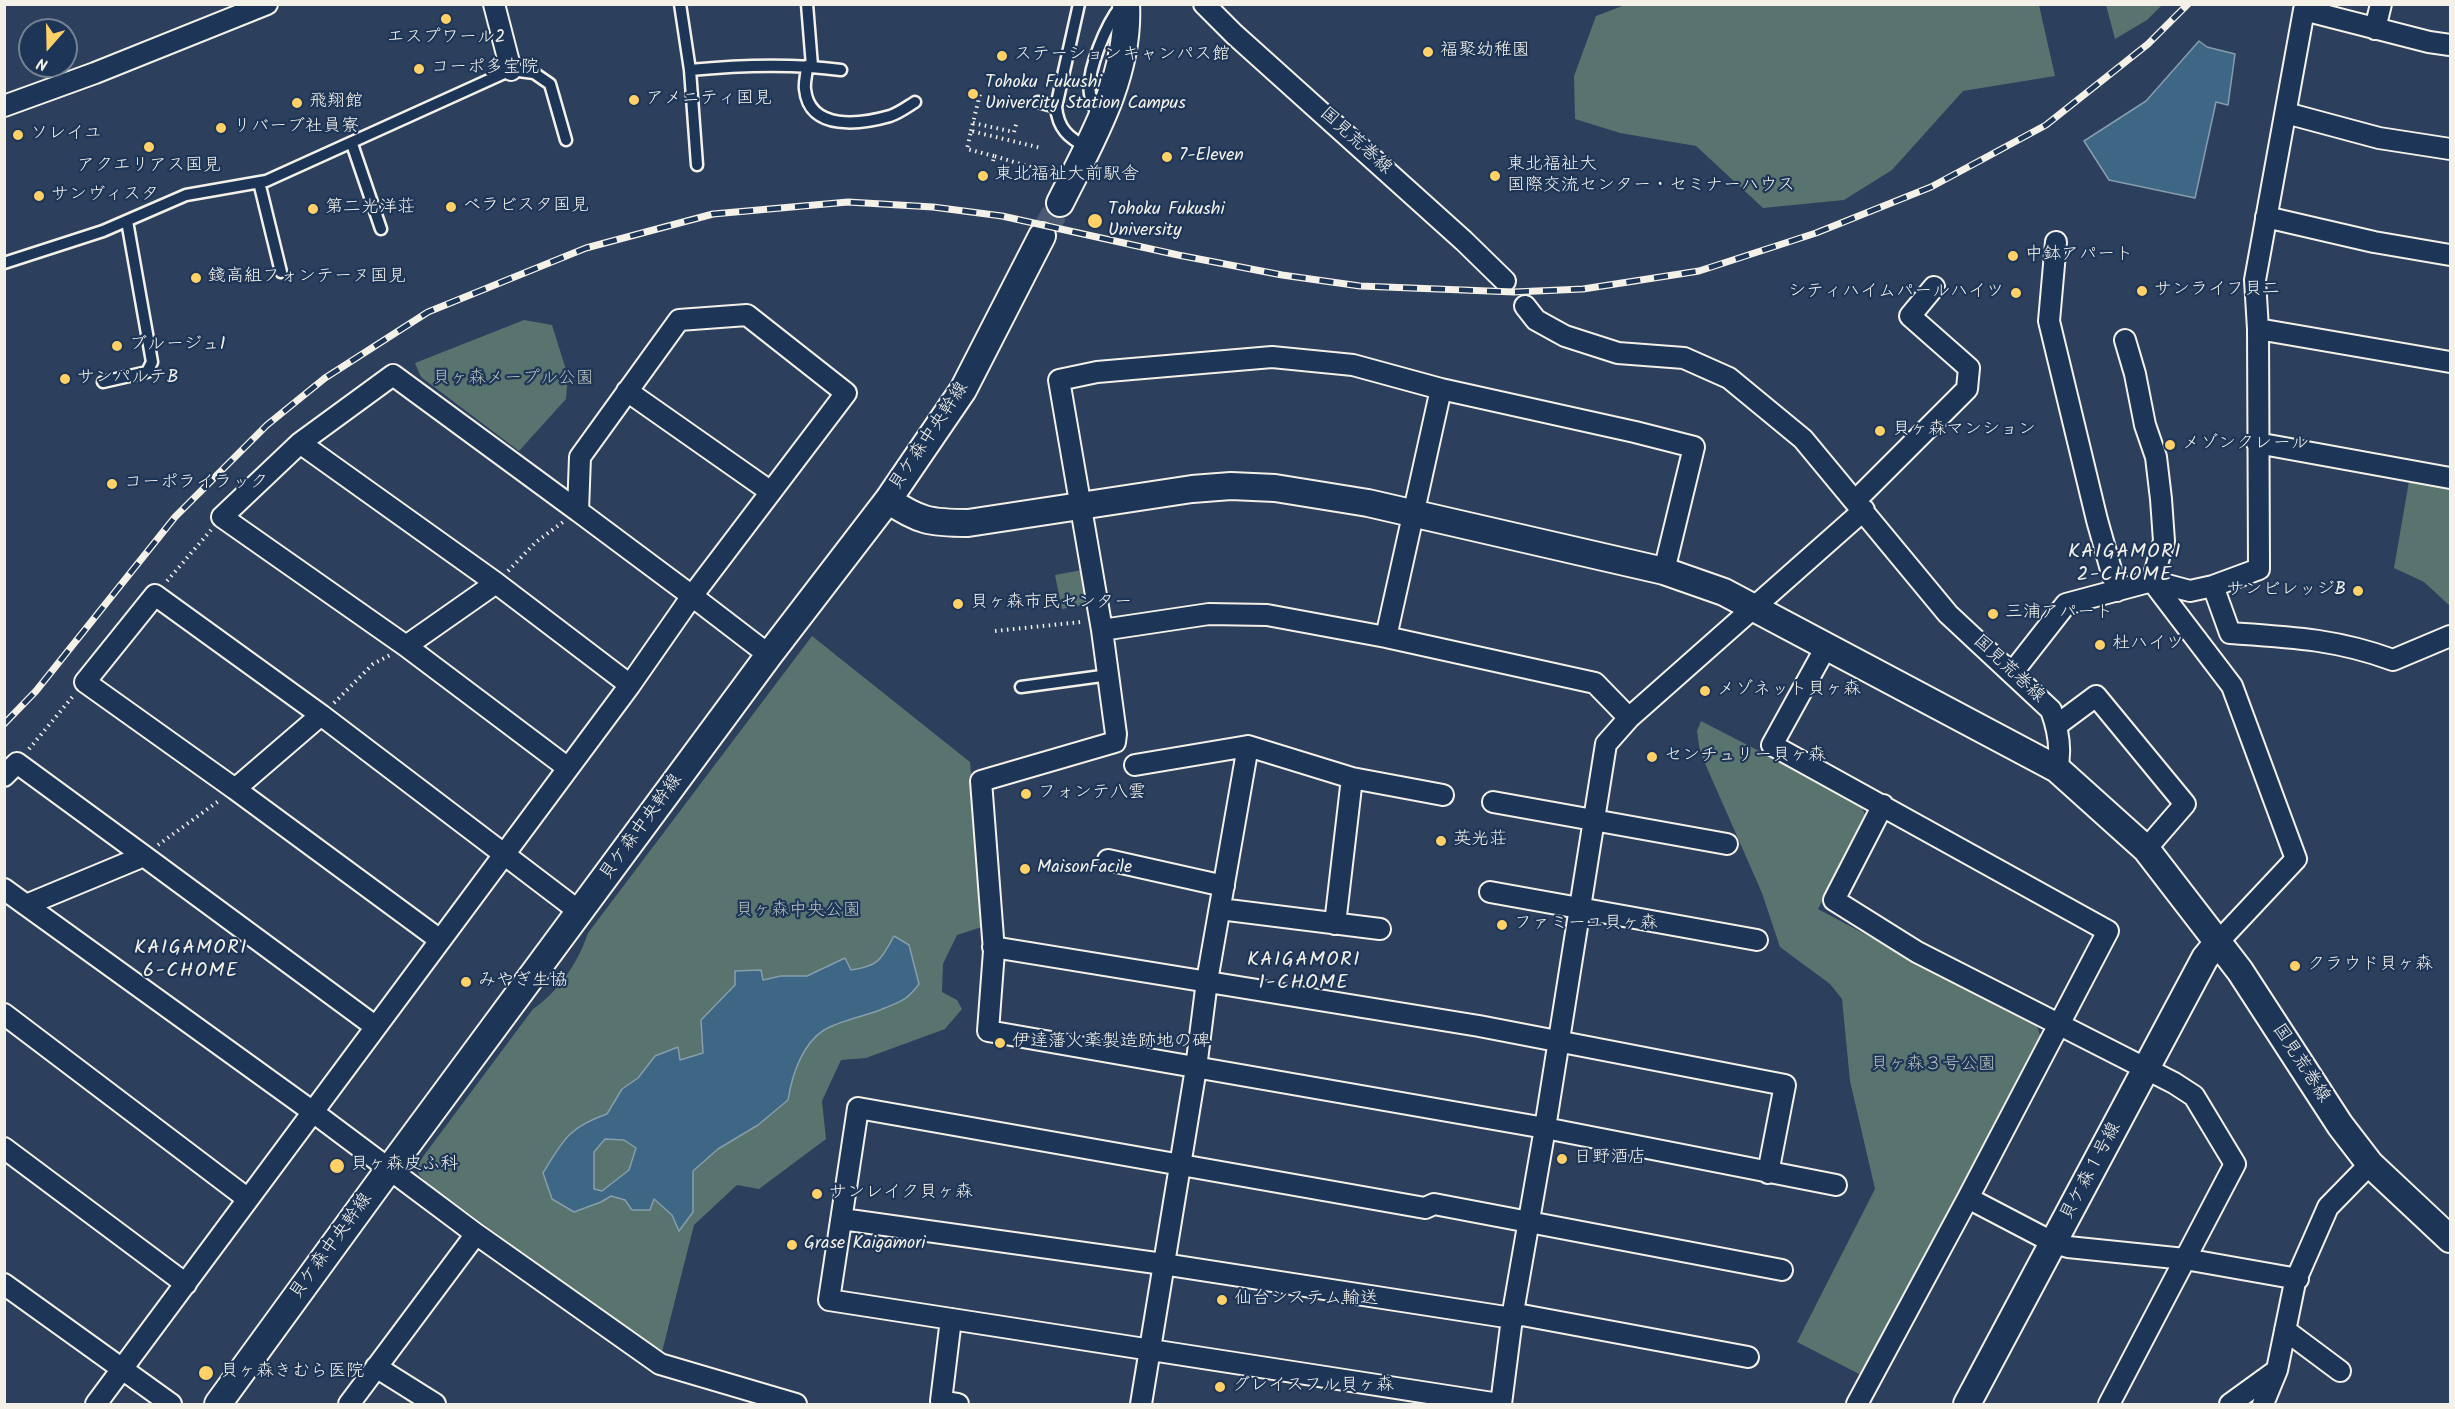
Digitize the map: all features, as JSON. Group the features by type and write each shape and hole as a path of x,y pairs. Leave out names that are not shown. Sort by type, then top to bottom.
{"street":[{"path":"4,106 144,54 267,4"},
{"path":"494,4 511,70"},
{"path":"1060,203 1100,123 1113,90 1125,33 1124,4"},
{"name":"国見荒巻線","path":"1204,4 1505,281"},
{"path":"2375,28 2381,4"},
{"path":"2012,673 2066,604 2152,582 2190,591 2213,586 2259,568 2258,329 2255,280 2304,10 2429,42 2451,45"},
{"path":"2286,113 2379,138 2451,149"},
{"path":"2266,218 2374,242 2451,255"},
{"name":"貝ケ森中央幹線","path":"218,1404 769,655 888,500 963,390 1042,236"},
{"path":"2056,242 2049,321 2097,520 2117,591"},
{"path":"1782,1270 1528,1222 1434,1204 1425,1208 858,1108 829,1300 1500,1404 1512,1318 1528,1222 1545,1128 1606,744 1629,718 1754,607 1860,505 1967,389 1969,368 1910,316 1934,287"},
{"name":"国見荒巻線","path":"1524,306 1536,320 1564,336 1618,353 1684,358 1728,378 1803,439 1948,614 2051,710 2057,725 2060,755 2057,769 2146,849 2219,941 2340,1125 2370,1164 2451,1239"},
{"path":"96,1404 630,685 692,596 846,393 747,315 679,320 580,457 578,511"},
{"path":"2258,329 2451,362"},
{"path":"2123,341 2135,374 2145,424 2156,457 2160,489 2164,541 2152,582"},
{"path":"1664,571 1694,447 1441,389 1353,364 1272,357 1097,372 1059,380 1101,625 1116,734 1115,742 981,781 993,947 988,1031 1545,1128 1836,1185"},
{"path":"568,768 406,646 222,517 300,443 393,375 769,655"},
{"path":"1386,637 1441,389"},
{"path":"627,391 771,492"},
{"path":"300,443 496,583 630,685"},
{"path":"2257,443 2451,478"},
{"path":"888,500 911,516 938,523 968,523 1160,493 1231,486 1275,488 1322,495 1413,514 1664,571 1724,592 1754,607 2057,769"},
{"path":"2152,582 2232,686 2296,859 2219,941"},
{"path":"406,646 496,583"},
{"path":"2213,586 2230,633 2315,639 2359,648 2393,660 2451,636"},
{"path":"440,940 236,789 85,682 155,595 321,716 580,912"},
{"path":"1101,625 1209,614 1267,615 1386,637 1595,682 1629,718"},
{"path":"1826,647 1772,745 2108,931 1857,1404"},
{"path":"2057,725 2096,696 2185,804 2146,849"},
{"path":"236,789 321,716"},
{"path":"1135,765 1248,746 1352,778 1443,795"},
{"path":"1141,1404 1196,1068 1207,981 1248,746"},
{"path":"11,769 144,856 376,1027"},
{"path":"1335,924 1352,778"},
{"path":"1493,802 1726,844"},
{"path":"1883,805 1834,900 1917,952 2146,1071 2174,1083 2194,1096 2235,1164 2109,1404"},
{"path":"26,905 144,856"},
{"path":"1108,860 1224,886"},
{"path":"4,889 313,1112 476,1234 660,1364 796,1404"},
{"path":"1491,892 1757,940"},
{"path":"1220,909 1380,929"},
{"name":"貝ケ森１号線","path":"1967,1404 2205,958 2219,941"},
{"path":"993,947 1559,1041 1785,1085 1768,1173"},
{"path":"4,1014 248,1199"},
{"path":"4,1148 186,1284"},
{"path":"2263,1404 2277,1370 2298,1279 2328,1207 2370,1164"},
{"path":"1968,1198 2054,1243 2068,1247 2185,1259 2298,1279"},
{"path":"843,1219 1163,1264 1512,1318 1522,1315 1748,1357"},
{"path":"349,1404 476,1234"},
{"path":"4,1284 171,1404"},
{"path":"951,1320 941,1401 958,1404"},
{"path":"2285,1330 2340,1371"},
{"path":"376,1366 435,1404"},
{"path":"2230,1404 2277,1370"}],"lane":[{"path":"680,4 690,70 697,165"},
{"path":"807,4 810,66 805,89 809,104 818,115 838,122 856,122 891,116 915,102"},
{"path":"1079,4 1056,107 1057,120 1063,131 1074,141 1088,147"},
{"path":"690,70 747,65 810,66 841,70"},
{"path":"4,263 103,231 186,195 259,182 352,144 511,70 534,73 550,84 566,140"},
{"path":"1038,102 1056,107"},
{"path":"352,144 381,229"},
{"path":"259,182 281,272"},
{"path":"103,382 147,372 152,363 127,221"},
{"path":"1021,687 1109,675"}],"path":[{"path":"981,94 967,149 1057,176"},
{"path":"1012,141 1017,121"},
{"path":"973,123 1014,132"},
{"path":"971,131 1041,148"},
{"path":"993,161 994,156"},
{"path":"496,583 536,542 578,511"},
{"path":"155,595 222,517"},
{"path":"995,632 1101,625"},
{"path":"321,716 373,664 406,646"},
{"path":"11,769 85,682"},
{"path":"144,856 236,789"}],"green space":[{"path":"2106,4 2162,5 2147,20 2115,39"},
{"path":"1625,5 2039,5 2055,76 1963,91 1892,170 1844,200 1763,208 1696,146 1620,133 1575,119 1574,76 1596,16"},
{"name":"貝ヶ森メープル公園","path":"524,320 552,325 568,376 566,399 519,451 421,377 415,363"},
{"path":"2409,481 2450,488 2450,606 2424,582 2394,568"},
{"path":"1082,570 1088,604 1062,609 1055,575"},
{"name":"貝ヶ森中央公園","path":"812,636 970,762 985,926 957,935 943,964 942,992 957,1000 962,1009 945,1029 866,1058 841,1060 822,1101 826,1139 759,1189 737,1185 694,1225 662,1352 643,1341 426,1182 419,1175 416,1166 533,1009 551,994 566,976 579,955 588,933"},
{"name":"貝ヶ森３号公園","path":"1701,721 1860,803 1866,817 1818,909 2037,1026 2042,1041 1861,1375 1797,1342 1875,1189 1850,1081 1842,999 1830,984 1780,947 1762,893 1700,752 1697,731"}],"water":[{"path":"2199,41 2207,47 2235,54 2228,105 2216,102 2195,198 2109,180 2084,141 2146,101"},
{"path":"894,936 909,945 919,984 900,1001 878,1011 838,1023 816,1036 799,1061 788,1100 758,1125 718,1149 693,1171 693,1212 679,1231 672,1215 654,1199 650,1210 632,1210 625,1200 611,1196 574,1212 552,1199 543,1173 562,1143 584,1124 607,1114 622,1089 638,1078 655,1056 678,1047 680,1060 703,1053 701,1020 735,985 735,971 761,970 763,980 781,976 807,976 845,958 851,970 873,964 882,956","holes":["605,1139 624,1140 636,1148 629,1170 602,1191 594,1189 594,1152"]}],"tunnel":[{"path":"1042,236 1060,203"}],"railway":[{"path":"4,724 36,691 175,517 267,425 325,378 428,312 586,248 713,214 848,202 933,207 1002,216 1178,255 1282,275 1360,286 1514,292 1583,289 1699,271 1816,233 1931,187 2046,125 2148,44 2188,4"}],"place":[{"name":"エスプワール2","path":"446,19"},
{"name":"福聚幼稚園","path":"1428,52"},
{"name":"ステーションキャンパス館","path":"1002,56"},
{"name":"コーポ多宝院","path":"419,69"},
{"name":"Tohoku Fukushi Univercity Station Campus","path":"973,94"},
{"name":"アメニティ国見","path":"634,100"},
{"name":"飛翔館","path":"297,103"},
{"name":"リバーブ社員寮","path":"221,128"},
{"name":"ソレイユ","path":"18,135"},
{"name":"アクエリアス国見","path":"149,147"},
{"name":"7-Eleven","path":"1167,157"},
{"name":"東北福祉大前駅舎","path":"983,176"},
{"name":"東北福祉大 国際交流センター・セミナーハウス","path":"1495,176"},
{"name":"サンヴィスタ","path":"39,196"},
{"name":"ベラビスタ国見","path":"451,207"},
{"name":"第二光洋荘","path":"313,209"},
{"name":"Tohoku Fukushi University","path":"1095,221"},
{"name":"中鉢アパート","path":"2013,256"},
{"name":"錢高組フォンテーヌ国見","path":"196,278"},
{"name":"サンライフ貝二","path":"2142,291"},
{"name":"シティハイムパールハイツ","path":"2016,293"},
{"name":"ブルージュ1","path":"117,346"},
{"name":"サンパルテB","path":"65,379"},
{"name":"貝ヶ森マンション","path":"1880,431"},
{"name":"メゾンクレール","path":"2170,445"},
{"name":"コーポライラック","path":"112,484"},
{"name":"サンビレッジB","path":"2358,591"},
{"name":"貝ヶ森市民センター","path":"958,604"},
{"name":"三浦アパート","path":"1993,614"},
{"name":"杜ハイツ","path":"2100,645"},
{"name":"メゾネット貝ヶ森","path":"1705,691"},
{"name":"センチュリー貝ヶ森","path":"1652,757"},
{"name":"フォンテ八雲","path":"1026,794"},
{"name":"英光荘","path":"1441,841"},
{"name":"MaisonFacile","path":"1025,869"},
{"name":"ファミーユ貝ヶ森","path":"1502,925"},
{"name":"クラウド貝ヶ森","path":"2295,966"},
{"name":"みやぎ生協","path":"466,982"},
{"name":"伊達藩火薬製造跡地の碑","path":"1000,1043"},
{"name":"日野酒店","path":"1562,1159"},
{"name":"貝ヶ森皮ふ科","path":"337,1166"},
{"name":"サンレイク貝ヶ森","path":"817,1194"},
{"name":"Grase Kaigamori","path":"792,1245"},
{"name":"仙台システム輸送","path":"1222,1300"},
{"name":"貝ヶ森きむら医院","path":"206,1373"},
{"name":"グレイスフル貝ヶ森","path":"1220,1387"}],"district":[{"name":"KAIGAMORI 2-CHOME","path":"2125,566"},
{"name":"KAIGAMORI 6-CHOME","path":"191,962"},
{"name":"KAIGAMORI 1-CHOME","path":"1304,974"}]}
